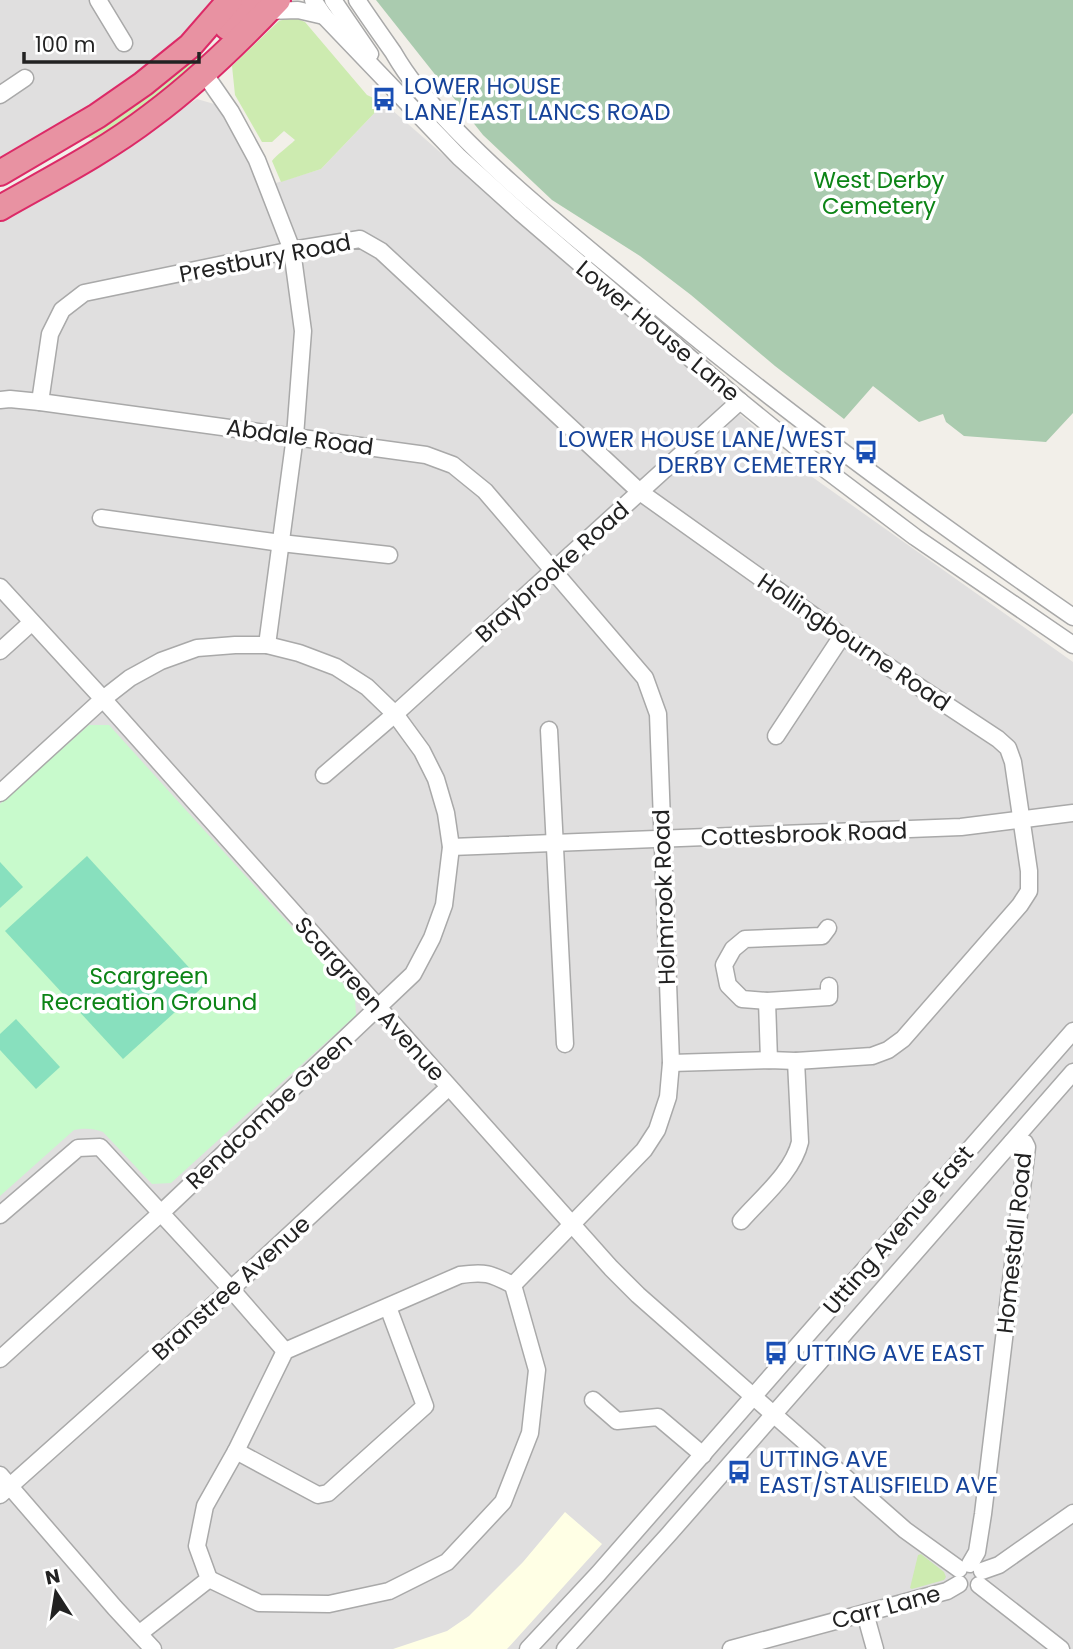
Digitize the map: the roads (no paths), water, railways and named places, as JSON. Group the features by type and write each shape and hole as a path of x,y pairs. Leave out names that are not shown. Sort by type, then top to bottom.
{"highway":[{"path":"0,173 97,116 143,84 190,46 230,0"},
{"path":"143,84 190,61 223,31 266,4"},
{"path":"0,208 93,155 153,115 204,73 266,4"}],"street":[{"path":"98,0 124,43"},
{"name":"Lower House Lane","path":"313,0 324,16 459,157 740,401 915,537 1073,645"},
{"path":"333,0 397,94"},
{"name":"Lower House Lane","path":"358,1 414,84 487,162 744,377 917,507 1073,617"},
{"path":"266,4 324,16"},
{"path":"204,73 231,112 257,160 292,250 303,331 295,436 267,645"},
{"path":"0,95 25,78"},
{"name":"Prestbury Road","path":"40,402 50,334 62,310 84,293 292,250 360,239 381,250 640,492"},
{"name":"Abdale Road","path":"0,400 10,398 426,455 453,465 485,491 553,572"},
{"name":"Braybrooke Road","path":"324,775 553,572 740,401"},
{"name":"Hollingbourne Road","path":"640,492 842,636 1008,748 1013,762 1029,871 1029,891 1020,905 903,1038 888,1050 872,1056 796,1061 671,1063"},
{"path":"101,517 281,543 389,555"},
{"name":"Holmrook Road","path":"513,1285 644,1150 657,1130 668,1097 671,1063 658,714 645,678 553,572"},
{"name":"Scargreen Avenue","path":"0,587 611,1268 638,1295 905,1530 970,1575 1061,1649"},
{"path":"0,651 31,622"},
{"path":"776,736 842,636"},
{"name":"Rendcombe Green","path":"0,793 103,699 130,678 161,661 197,648 267,645 336,667 367,687 395,714 422,751 436,779 446,813 451,847 443,905 432,939 413,974 161,1213 0,1359"},
{"path":"549,730 565,1044"},
{"name":"Cottesbrook Road","path":"451,847 961,827 1073,813"},
{"path":"828,928 822,936 745,939 733,948 724,965 727,985 741,999 829,997 829,986"},
{"path":"767,1000 769,1060"},
{"name":"Utting Avenue East","path":"528,1649 703,1455 1073,1031"},
{"path":"741,1221 790,1166 797,1154 800,1142 796,1061"},
{"name":"Utting Avenue East","path":"565,1649 774,1415 1073,1072"},
{"name":"Branstree Avenue","path":"4,1486 231,1289 449,1087"},
{"name":"Homestall Road","path":"970,1575 983,1514 1027,1147 1025,1143 1012,1142"},
{"path":"0,1215 78,1147 100,1147 285,1351"},
{"path":"480,1272 513,1285 537,1370 530,1433 503,1502 447,1562 388,1591 328,1604 260,1603 209,1578 197,1546 205,1506 236,1451 285,1351 460,1275 480,1272"},
{"path":"236,1451 318,1495 328,1493 425,1406 388,1307"},
{"path":"593,1400 617,1421 658,1417 703,1455"},
{"path":"4,1486 153,1649"},
{"name":"Carr Lane","path":"731,1649 947,1591 970,1575 999,1564 1073,1513"},
{"path":"140,1633 209,1578"},
{"path":"865,1613 875,1649"}],"place":[{"name":"LOWER HOUSE LANE/EAST LANCS ROAD","path":"384,99"},
{"name":"LOWER HOUSE LANE/WEST DERBY CEMETERY","path":"866,452"},
{"name":"UTTING AVE EAST","path":"776,1353"},
{"name":"UTTING AVE EAST/STALISFIELD AVE","path":"739,1472"}],"park label":[{"name":"West Derby Cemetery","path":"879,193"},
{"name":"Scargreen Recreation Ground","path":"149,989"}]}
